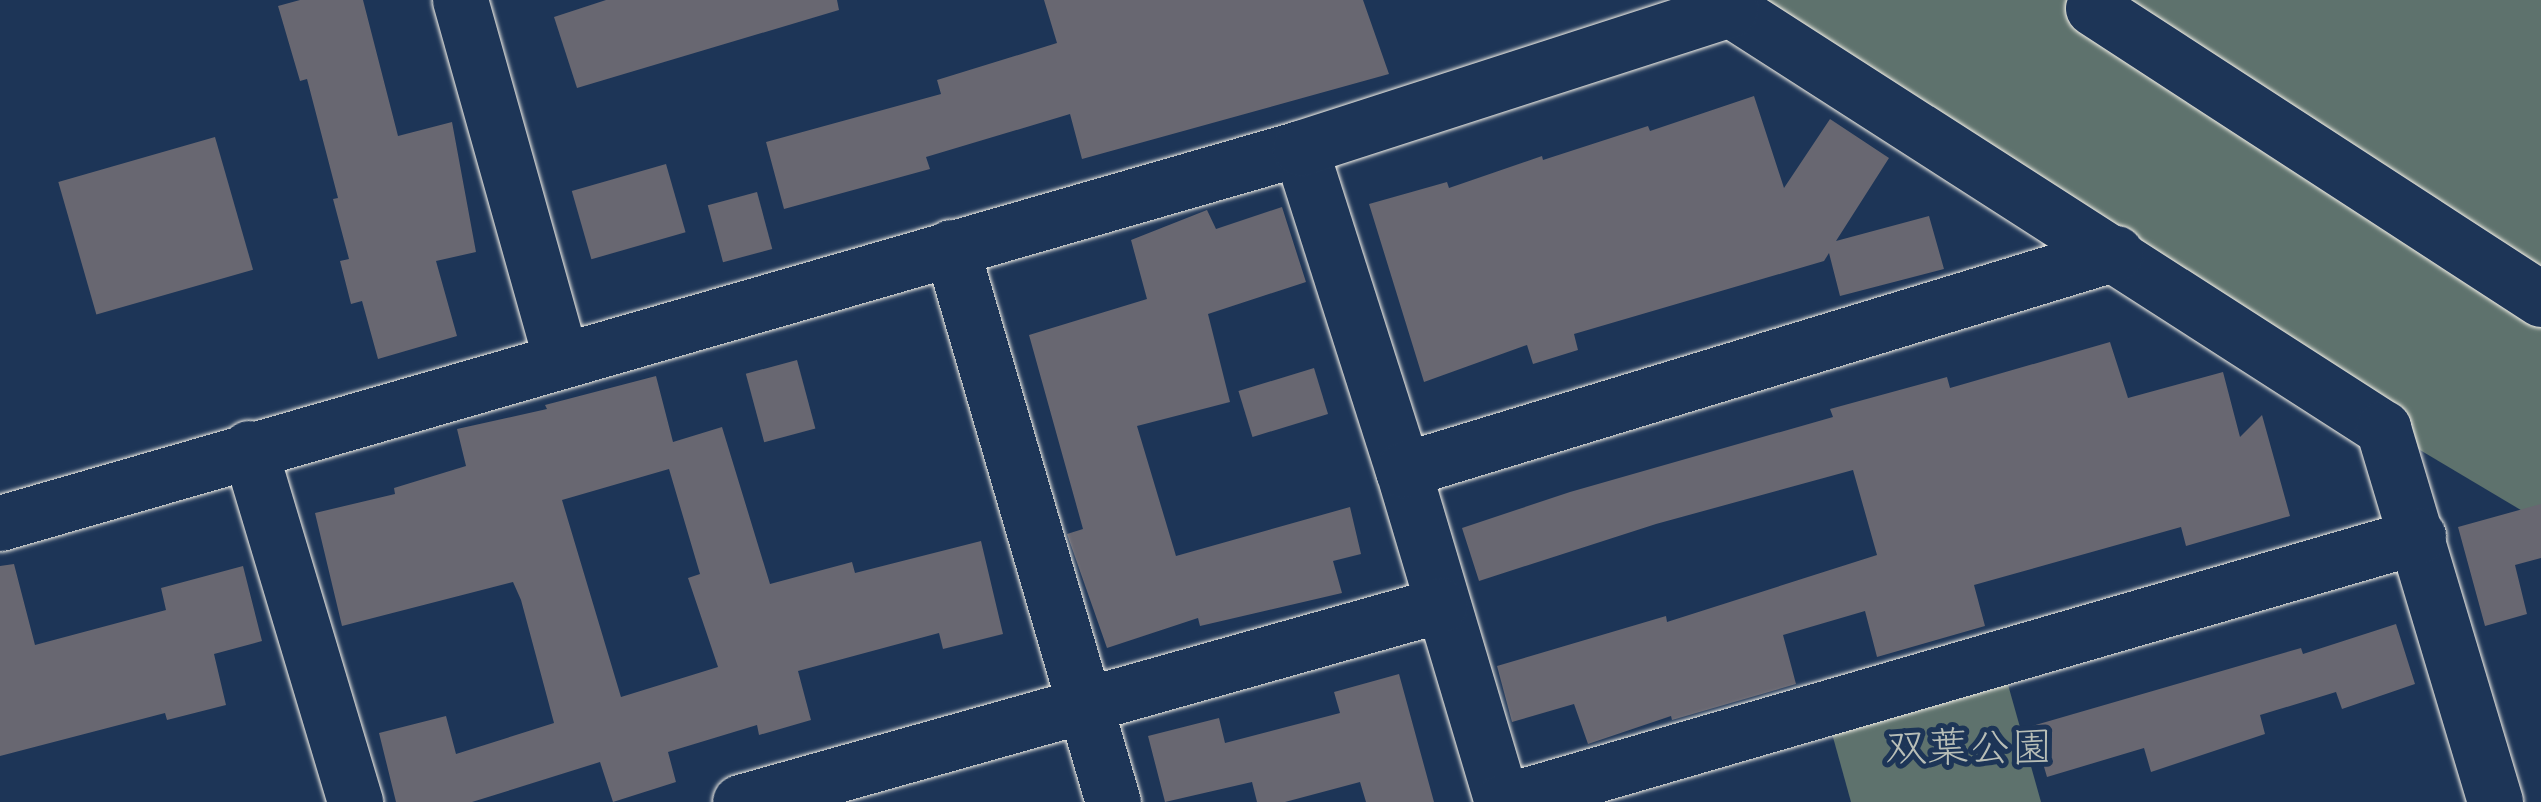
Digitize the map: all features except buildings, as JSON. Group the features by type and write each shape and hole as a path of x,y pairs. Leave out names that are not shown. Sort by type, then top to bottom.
{"street":[{"path":"460,0 561,358"},
{"path":"0,522 1300,148 1723,4 2383,428 2495,802"},
{"path":"2093,8 2541,298"},
{"path":"1300,148 1403,470 1440,605 1502,802 2418,536"},
{"path":"951,247 1113,802"},
{"path":"1403,470 2116,254"},
{"path":"249,448 355,802"},
{"path":"740,802 1084,702 1440,605"}],"green space":[{"path":"1716,0 2541,0 2541,522 2383,428"},
{"name":"双葉公園","path":"2007,681 2041,802 1851,802 1831,730"}]}
